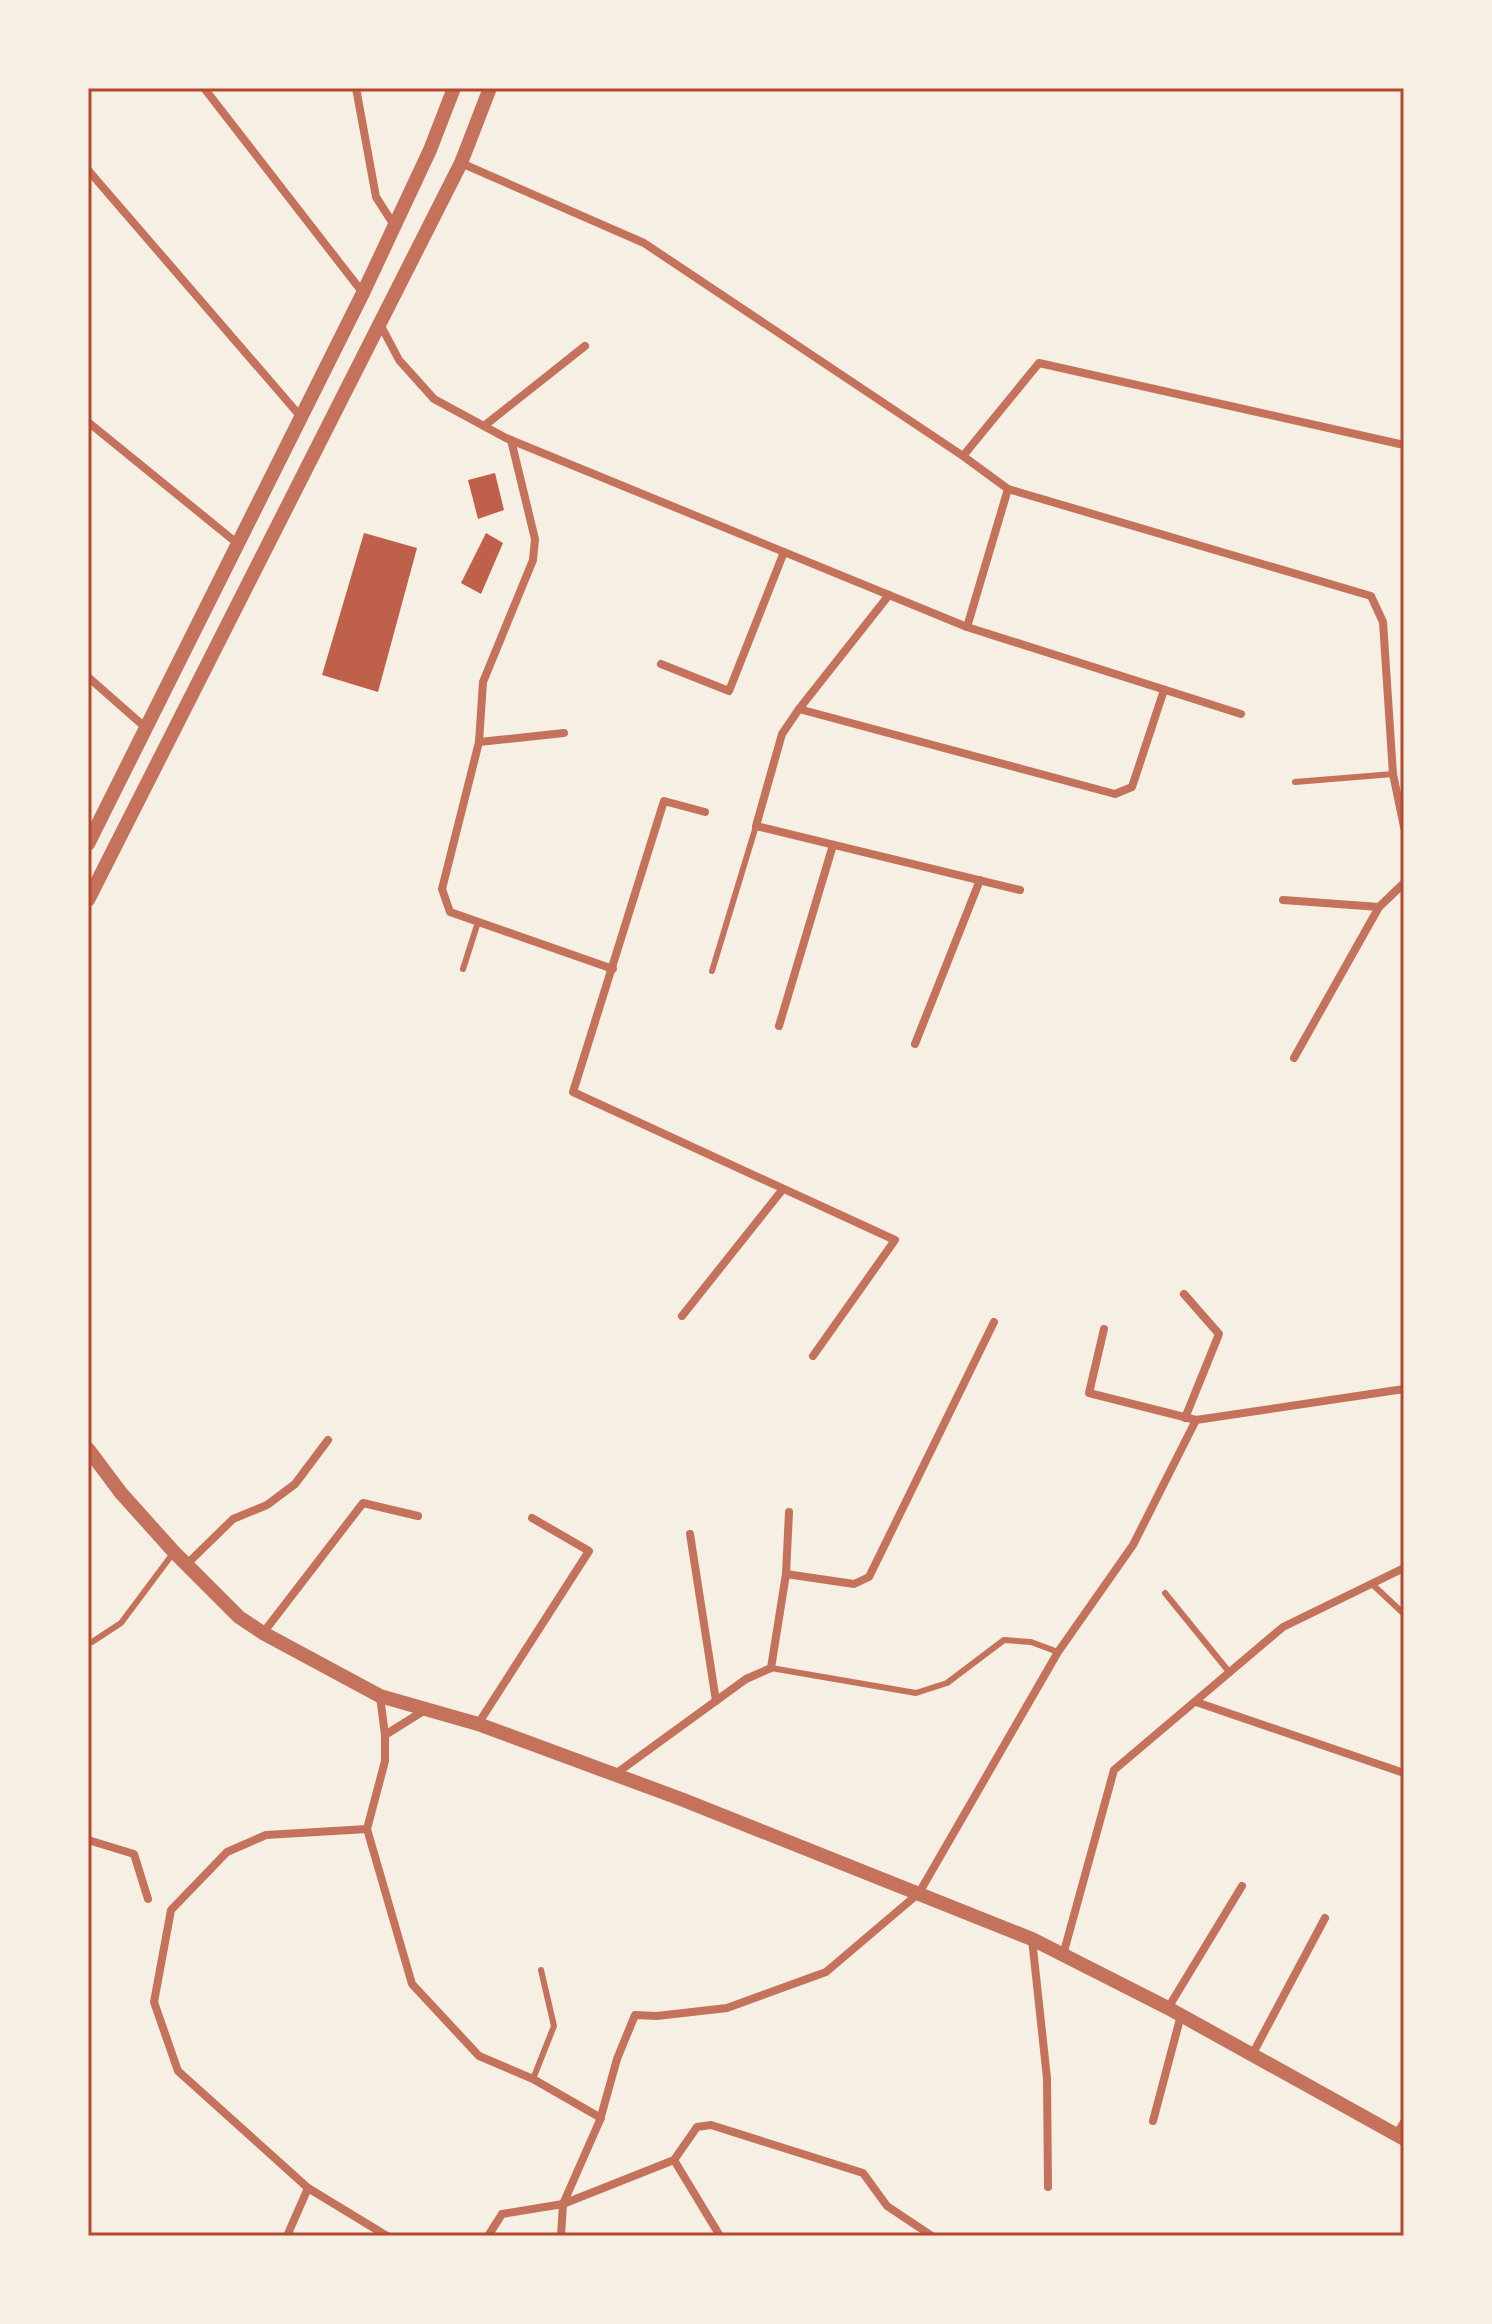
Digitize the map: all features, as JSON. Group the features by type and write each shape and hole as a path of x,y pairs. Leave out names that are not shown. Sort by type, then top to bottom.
{"street":[{"path":"204,88 363,293"},
{"path":"356,88 376,197 394,226"},
{"path":"88,844 363,293 430,150 454,88"},
{"path":"88,900 461,163 490,88"},
{"path":"461,163 644,243 1008,489 1371,596 1383,622 1393,774 1404,827"},
{"path":"88,170 301,418"},
{"path":"379,324 399,360 434,399 511,440 967,627 1241,714"},
{"path":"484,426 585,346"},
{"path":"963,456 1039,363 1404,445"},
{"path":"88,422 238,544 262,556"},
{"path":"511,440 535,539 533,560 483,682 479,742 442,889 450,912 613,969"},
{"path":"967,627 1008,489"},
{"path":"661,664 729,691 784,552"},
{"path":"889,595 782,734 756,826 1020,890"},
{"path":"88,677 146,728"},
{"path":"799,709 1115,794 1132,787 1164,690"},
{"path":"479,742 564,733"},
{"path":"705,812 664,801 573,1092 895,1240 813,1356"},
{"path":"779,1026 833,845"},
{"path":"915,1044 980,880"},
{"path":"1294,1058 1379,907 1404,883"},
{"path":"1283,900 1379,907"},
{"path":"682,1316 783,1189"},
{"path":"1184,1294 1219,1334 1185,1418"},
{"path":"786,1574 854,1584 869,1577 994,1322"},
{"path":"1104,1329 1089,1393 1185,1418 1196,1420 1404,1389"},
{"path":"561,2236 563,2204 601,2118 617,2059 635,2015 657,2016 727,2008 826,1972 919,1893 1058,1652 1133,1545 1196,1420"},
{"path":"186,1565 233,1519 267,1505 295,1484 328,1440"},
{"path":"88,1449 121,1493 174,1552 239,1617 380,1696 478,1724 681,1799 1032,1939 1175,2011 1252,2055 1401,2132"},
{"path":"263,1633 363,1503 418,1516"},
{"path":"613,1776 746,1679 771,1668 786,1574 789,1512"},
{"path":"478,1724 589,1551 532,1518"},
{"path":"690,1534 716,1701"},
{"path":"1063,1955 1114,1770 1283,1627 1404,1568"},
{"path":"380,1696 385,1761 367,1829 412,1984 479,2056 533,2079 601,2118"},
{"path":"1196,1702 1404,1773"},
{"path":"385,1735 425,1710"},
{"path":"367,1829 266,1835 227,1852 171,1910 154,2002 178,2071 308,2188 387,2236"},
{"path":"88,1840 134,1854 148,1899"},
{"path":"1153,2121 1175,2011 1242,1886"},
{"path":"1252,2055 1325,1918"},
{"path":"1032,1939 1047,2078 1048,2187"},
{"path":"488,2236 502,2214 563,2204 674,2160 697,2127 711,2125 863,2173 887,2206 932,2236"},
{"path":"674,2160 720,2236"},
{"path":"287,2236 308,2188"}],"lane":[{"path":"1295,782 1393,774"},
{"path":"712,971 756,826"},
{"path":"463,969 478,922"},
{"path":"92,1642 121,1623 174,1552"},
{"path":"1372,1584 1404,1614"},
{"path":"1165,1593 1230,1673"},
{"path":"771,1668 916,1693 947,1683 1004,1640 1031,1642 1058,1652"},
{"path":"533,2079 554,2026 541,1970"}],"building":[{"path":"495,473 504,510 478,519 468,480"},
{"path":"364,533 417,548 378,692 322,675"},
{"path":"486,533 503,543 481,594 461,583"}]}
